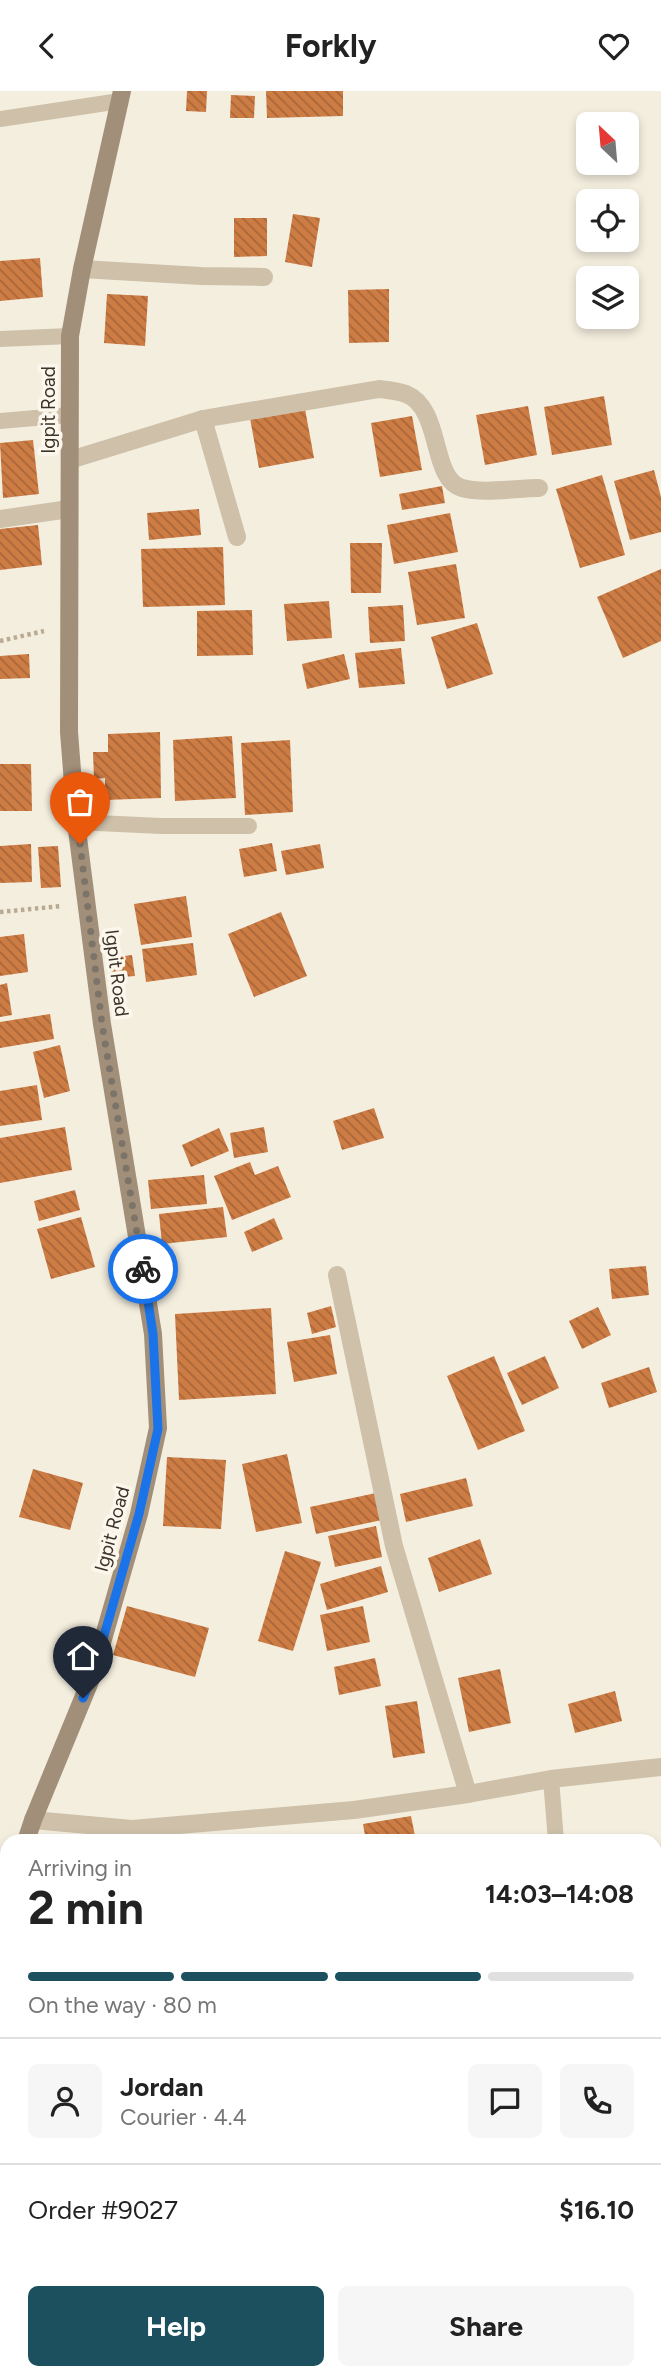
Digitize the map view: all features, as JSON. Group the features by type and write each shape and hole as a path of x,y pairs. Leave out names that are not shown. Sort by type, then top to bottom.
{"street":[{"name":"Igpit Road","path":"28,1834 93,1674 139,1514 158,1429 153,1334 102,1024 76,822 69,732 70,336 82,268 121,96"},
{"path":"82,268 201,276 264,277"},
{"path":"69,460 203,419 379,389 404,393 414,399 424,411 435,436 447,478 454,484 462,488 479,489 539,488"},
{"path":"203,419 237,537"},
{"path":"0,519 69,509"},
{"path":"337,1275 394,1546 468,1794"},
{"path":"33,1819 132,1829 354,1809 468,1794 551,1779 661,1767"}],"lane":[{"path":"0,119 121,96"},
{"path":"0,339 70,336"},
{"path":"0,421 70,415"},
{"path":"76,822 248,826"},
{"path":"551,1779 555,1834"}],"path":[{"path":"0,641 70,626"},
{"path":"0,912 87,903"}],"building":[{"path":"187,91 207,91 206,112 186,111"},
{"path":"266,91 343,91 343,116 267,118"},
{"path":"231,95 255,96 254,118 230,118"},
{"path":"293,214 320,218 312,267 285,262"},
{"path":"234,218 267,218 267,256 234,257"},
{"path":"40,258 43,297 0,301 0,261"},
{"path":"389,289 389,342 349,343 348,290"},
{"path":"107,294 148,296 145,346 104,343"},
{"path":"604,396 612,445 552,455 544,407"},
{"path":"528,406 537,455 485,465 476,415"},
{"path":"305,409 314,458 259,468 250,418"},
{"path":"412,416 422,470 380,477 371,423"},
{"path":"33,440 39,494 3,498 0,443"},
{"path":"654,470 661,497 661,532 630,540 614,481"},
{"path":"602,475 625,555 580,568 556,489"},
{"path":"442,486 445,503 402,510 399,494"},
{"path":"199,509 201,535 149,540 147,513"},
{"path":"450,513 458,552 394,564 387,525"},
{"path":"38,525 42,565 0,570 0,529"},
{"path":"350,543 382,543 381,593 351,593"},
{"path":"223,547 225,605 143,607 141,549"},
{"path":"456,564 465,618 417,625 408,572"},
{"path":"661,569 661,641 623,658 597,597"},
{"path":"329,601 332,638 287,641 284,604"},
{"path":"403,605 405,641 370,643 368,607"},
{"path":"252,610 253,655 197,656 197,611"},
{"path":"477,623 493,674 447,689 431,637"},
{"path":"401,648 405,684 359,688 355,653"},
{"path":"29,654 30,678 0,679 0,656"},
{"path":"344,654 350,679 307,689 302,664"},
{"path":"160,732 161,798 105,800 105,778 94,779 93,752 108,752 108,734"},
{"path":"232,736 236,798 175,801 173,740"},
{"path":"290,740 293,812 245,815 241,743"},
{"path":"0,764 31,764 32,811 0,811"},
{"path":"272,843 277,871 244,877 239,849"},
{"path":"31,844 32,882 0,883 0,846"},
{"path":"320,844 324,868 286,875 281,851"},
{"path":"58,846 61,887 41,888 38,847"},
{"path":"186,896 192,937 141,945 134,904"},
{"path":"281,912 307,976 254,997 228,934"},
{"path":"24,934 28,972 0,976 0,937"},
{"path":"193,943 197,975 146,982 142,949"},
{"path":"132,955 135,976 110,978 109,958"},
{"path":"7,983 12,1015 0,1017 0,985"},
{"path":"50,1014 54,1039 0,1048 0,1022"},
{"path":"60,1045 70,1091 44,1098 33,1052"},
{"path":"37,1085 42,1120 0,1126 0,1091"},
{"path":"374,1108 384,1138 342,1150 333,1121"},
{"path":"65,1127 72,1170 0,1183 0,1138"},
{"path":"264,1127 268,1152 234,1158 230,1133"},
{"path":"219,1128 229,1151 191,1167 182,1145"},
{"path":"250,1162 255,1175 278,1166 291,1197 232,1220 214,1176"},
{"path":"204,1175 207,1204 151,1209 148,1180"},
{"path":"75,1190 80,1210 39,1221 34,1201"},
{"path":"223,1207 227,1237 162,1244 159,1214"},
{"path":"81,1217 95,1267 51,1279 37,1229"},
{"path":"274,1218 283,1239 252,1252 244,1232"},
{"path":"646,1266 649,1295 612,1299 609,1269"},
{"path":"331,1306 336,1327 312,1334 307,1313"},
{"path":"598,1307 611,1335 582,1349 569,1321"},
{"path":"271,1308 276,1394 179,1400 175,1314"},
{"path":"330,1335 337,1374 294,1382 287,1342"},
{"path":"494,1356 525,1431 478,1450 447,1376"},
{"path":"545,1356 559,1388 522,1405 507,1373"},
{"path":"649,1367 657,1392 609,1408 601,1383"},
{"path":"287,1454 302,1523 256,1532 242,1464"},
{"path":"167,1457 226,1460 221,1529 163,1526"},
{"path":"33,1469 83,1483 70,1530 19,1517"},
{"path":"466,1478 473,1506 406,1522 400,1494"},
{"path":"376,1493 382,1520 316,1534 310,1507"},
{"path":"376,1526 382,1557 335,1567 328,1536"},
{"path":"480,1539 492,1574 439,1592 428,1558"},
{"path":"285,1551 321,1562 293,1651 258,1641"},
{"path":"381,1566 388,1592 327,1610 320,1584"},
{"path":"127,1606 209,1628 195,1677 113,1655"},
{"path":"363,1606 370,1642 327,1651 320,1615"},
{"path":"375,1658 381,1686 339,1695 334,1667"},
{"path":"500,1669 511,1723 469,1732 458,1678"},
{"path":"615,1691 622,1721 575,1733 568,1704"},
{"path":"417,1701 425,1753 393,1758 385,1706"},
{"path":"411,1816 415,1834 365,1834 363,1824"}],"way so far":[{"path":"80,844 102,1024 143,1269"}],"route":[{"path":"83,1698 93,1674 139,1514 158,1429 153,1334 143,1269"}]}
